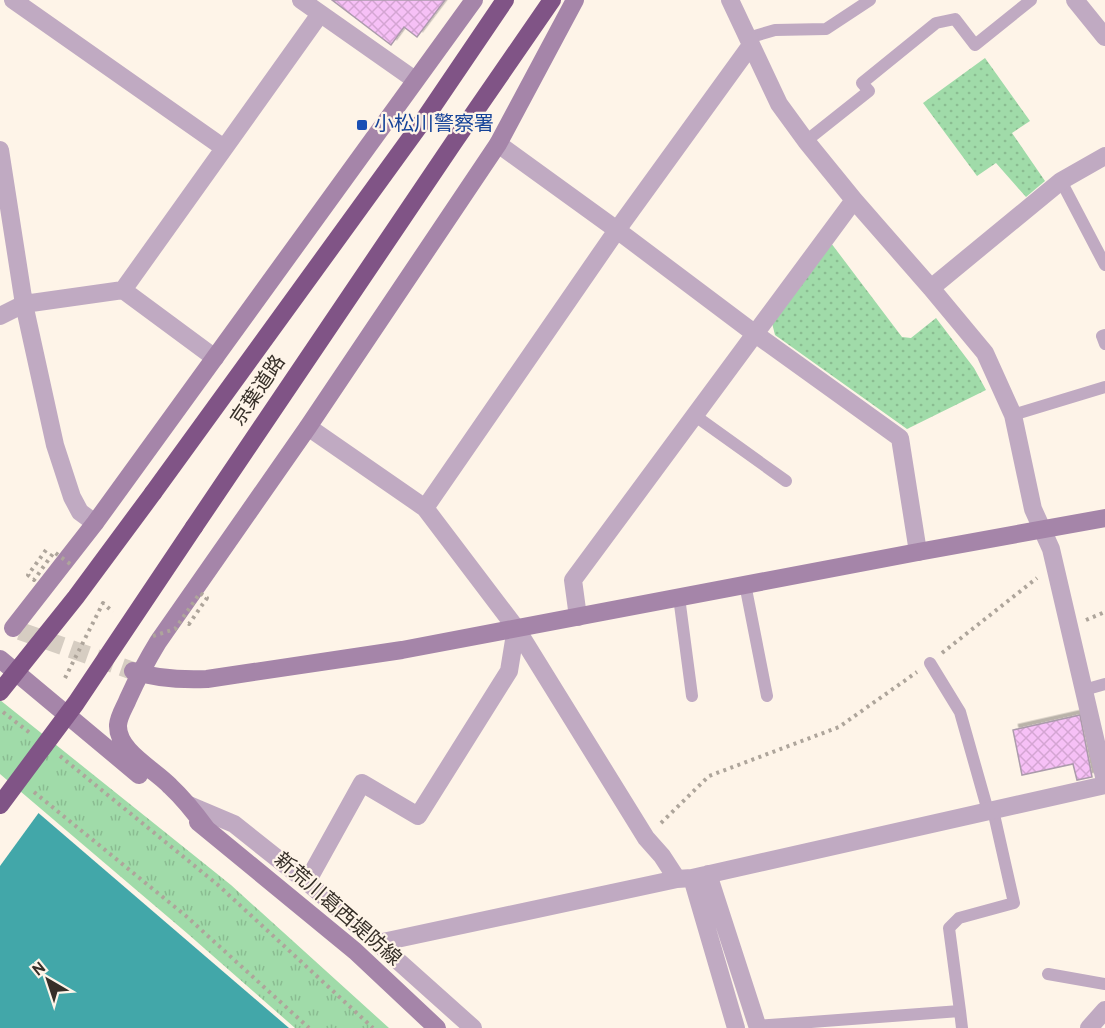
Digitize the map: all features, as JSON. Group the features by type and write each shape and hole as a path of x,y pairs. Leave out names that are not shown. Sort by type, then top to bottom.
{"highway":[{"name":"京葉道路","path":"0,692 76,597 153,493 425,118 505,0"},
{"name":"京葉道路","path":"0,805 76,703 552,0"}],"street":[{"path":"13,0 224,148"},
{"path":"301,0 415,80"},
{"path":"11,628 95,523 474,0"},
{"name":"新荒川葛西堤防線","path":"206,828 189,805 168,783 132,754 123,743 118,723 136,672 308,427 498,144 575,0"},
{"path":"378,943 692,877 1105,783 1051,549 1033,509 1013,415 985,353 854,200 779,104 730,0"},
{"path":"1074,0 1105,37"},
{"path":"123,290 320,14"},
{"path":"425,508 749,42"},
{"path":"498,144 900,438 918,552"},
{"path":"0,150 24,304 55,445 72,497 80,512 95,523"},
{"path":"931,288 1062,181 1105,156"},
{"path":"578,617 573,580 854,200"},
{"path":"0,316 24,304 123,290 215,358"},
{"path":"308,427 425,508 516,628 646,838 662,856 692,877 758,1027"},
{"path":"136,672 184,680 207,679 402,650 1105,518"},
{"path":"307,882 362,783 418,816 509,670 516,628"},
{"name":"新荒川葛西堤防線","path":"0,659 355,951 437,1028"},
{"path":"189,805 234,824 307,882 473,1028"},
{"path":"692,877 736,1028"},
{"path":"1089,1028 1105,1010"}],"lane":[{"path":"749,42 775,30 826,28 870,0"},
{"path":"806,141 868,91 862,83 936,23 955,19 975,45 1031,0"},
{"path":"1062,181 1105,265"},
{"path":"1105,335 1102,336 1105,344"},
{"path":"1013,415 1105,387"},
{"path":"694,415 786,481"},
{"path":"745,584 767,696"},
{"path":"679,597 692,696"},
{"path":"930,663 960,712 990,811 1014,903 958,918 949,928 962,1028"},
{"path":"1084,690 1105,684"},
{"path":"1048,974 1105,984"},
{"path":"758,1027 960,1011"}],"path":[{"path":"46,550 28,575 34,580 54,552 73,566"},
{"path":"646,838 710,776 839,727 930,663 1054,564"},
{"path":"153,636 175,628 200,592 207,598 189,624 185,621"},
{"path":"64,680 103,603"},
{"path":"0,710 34,736"},
{"path":"51,750 218,885 373,1028"},
{"path":"34,792 186,916 309,1028"}],"green space":[{"path":"985,58 1030,121 1012,133 1045,181 1026,197 996,163 977,176 923,103"},
{"path":"831,243 902,337 911,338 936,318 974,368 986,390 907,429 775,335 772,323"},
{"path":"0,700 231,885 389,1028 295,1028 0,774"}],"water":[{"path":"0,780 289,1028 0,1028"}],"pier":[{"path":"0,777 40,811 0,866"}],"building":[{"path":"332,0 445,0 417,37 404,27 391,45"},
{"path":"1080,715 1092,777 1077,780 1073,764 1022,775 1013,730"}],"tunnel":[{"path":"20,631 133,671"}],"place":[{"name":"小松川警察署","path":"362,125"}]}
